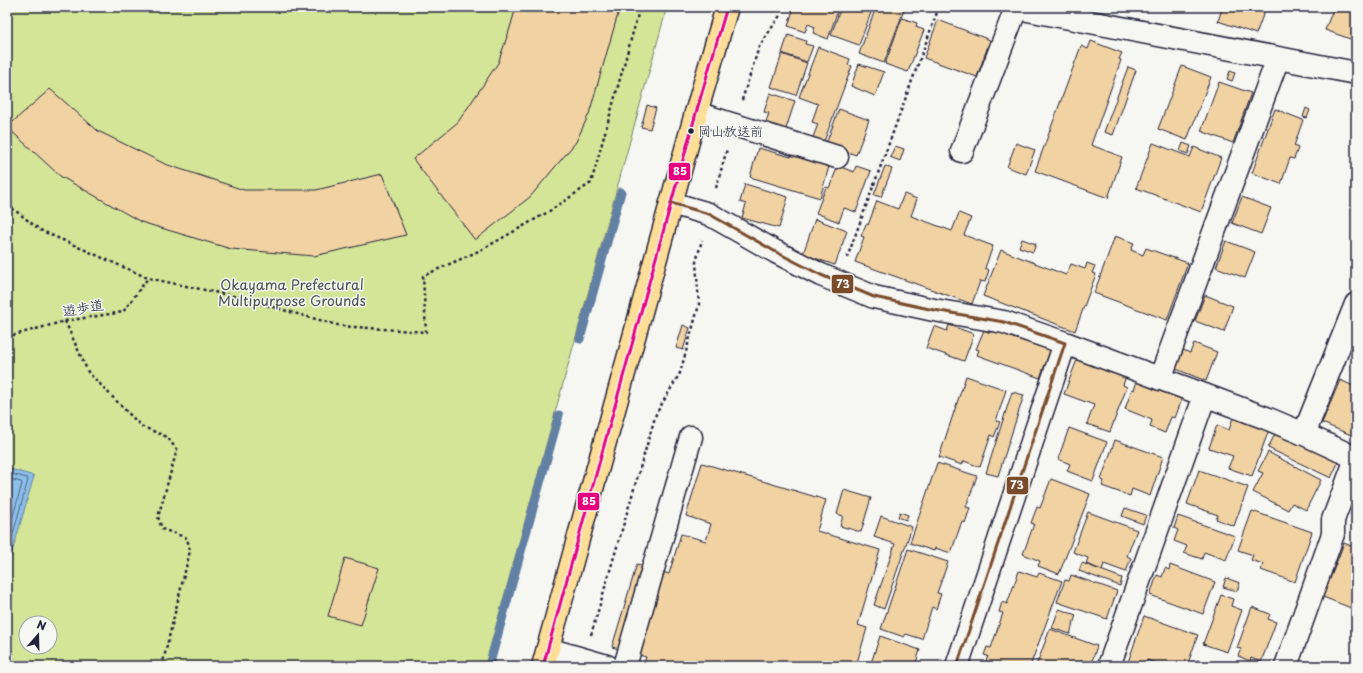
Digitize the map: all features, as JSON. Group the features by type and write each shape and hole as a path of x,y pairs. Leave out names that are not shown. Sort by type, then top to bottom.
{"highway":[{"path":"546,658 696,112 727,7"}],"street":[{"path":"962,151 1014,7 1356,73"},
{"path":"1160,379 1278,58"},
{"path":"696,112 837,157"},
{"path":"671,203 709,214 776,252 821,275 874,297 934,310 1004,322 1205,395 1304,434 1356,459 1333,520 1334,534 1286,666"},
{"path":"1304,434 1356,304"},
{"path":"957,666 1065,343"},
{"path":"1109,666 1205,395"},
{"path":"625,666 691,437"},
{"path":"546,658 584,659 607,666"}],"path":[{"path":"7,204 40,230 148,278 232,296 341,326 426,332 423,276 483,249 548,212 591,183 640,7"},
{"path":"839,282 939,7"},
{"path":"584,659 656,414 680,373 697,313 699,305 699,289 696,262 734,124 759,47 781,14"},
{"name":"遊歩道","path":"7,336 65,321 123,312 148,278"},
{"path":"65,321 88,372 141,426 167,437 177,450 158,517 162,529 187,538 190,551 162,666"}],"green space":[{"name":"Okayama Prefectural Multipurpose Grounds","path":"7,7 667,7 485,666 7,666"}],"water":[{"path":"7,468 34,476 7,570"}],"building":[{"path":"7,7 12,7 7,21"},
{"path":"516,7 620,7 589,114 576,142 530,197 475,240 413,159 458,122 498,63"},
{"path":"794,7 839,7 828,39 813,33 815,27 808,24 805,32 788,26"},
{"path":"841,7 873,7 859,45 831,35"},
{"path":"876,7 897,7 904,10 884,63 859,54"},
{"path":"1217,7 1266,7 1256,34 1218,21 1222,9"},
{"path":"1334,7 1356,7 1356,41 1325,30"},
{"path":"902,18 917,23 916,27 924,30 908,72 885,64"},
{"path":"938,20 990,40 977,77 924,58"},
{"path":"788,35 806,41 805,44 813,46 807,62 782,53"},
{"path":"1091,41 1122,53 1119,59 1121,60 1091,145 1122,157 1108,198 1035,171 1081,46 1088,49"},
{"path":"818,47 850,59 848,65 852,66 823,144 812,140 818,124 812,122 818,104 799,97"},
{"path":"782,54 807,63 796,95 771,87"},
{"path":"859,64 884,72 875,96 851,86"},
{"path":"1182,66 1211,77 1187,140 1158,129"},
{"path":"1128,67 1136,70 1113,135 1104,132"},
{"path":"1230,71 1235,73 1232,81 1227,79"},
{"path":"1219,82 1251,93 1233,143 1201,131"},
{"path":"50,89 98,131 165,164 244,190 316,190 382,174 406,235 314,256 231,249 141,222 60,176 7,127"},
{"path":"770,93 795,101 784,135 764,128 769,113 764,112"},
{"path":"647,105 656,108 650,129 641,127"},
{"path":"1306,108 1310,110 1307,118 1303,117"},
{"path":"839,109 869,120 856,155 826,144"},
{"path":"1275,109 1303,120 1294,146 1298,148 1294,159 1290,158 1281,184 1252,173"},
{"path":"1016,143 1035,150 1026,174 1007,167"},
{"path":"1153,143 1190,157 1194,147 1221,158 1201,212 1136,188"},
{"path":"1183,143 1191,146 1188,154 1180,151"},
{"path":"895,146 904,149 900,161 890,157"},
{"path":"758,148 791,157 793,153 830,163 820,198 750,177"},
{"path":"838,166 854,172 856,166 871,171 856,212 844,208 839,222 816,213 826,187 829,188"},
{"path":"885,166 892,169 881,197 874,195"},
{"path":"745,184 788,197 779,228 742,218 746,204 740,202"},
{"path":"904,194 917,199 911,216 952,231 959,213 971,218 964,235 993,246 985,268 989,270 985,282 980,281 972,304 855,262 864,237 861,236 866,224 868,225 877,201 898,209"},
{"path":"1242,197 1271,208 1261,234 1232,223"},
{"path":"815,219 847,231 835,265 803,254"},
{"path":"1115,236 1134,243 1131,250 1143,255 1146,248 1188,263 1167,320 1094,293"},
{"path":"1022,239 1036,244 1033,252 1019,247"},
{"path":"1226,241 1255,252 1245,278 1216,267"},
{"path":"1001,250 1066,275 1071,264 1085,269 1087,263 1095,266 1092,273 1096,274 1075,331 983,296"},
{"path":"1205,295 1233,306 1224,332 1195,321"},
{"path":"683,325 690,328 683,350 676,348"},
{"path":"949,325 974,334 964,361 926,348 934,326 947,331"},
{"path":"991,329 1015,339 1017,332 1052,346 1040,378 977,355 979,350 976,349 984,330 990,333"},
{"path":"1194,343 1217,352 1206,381 1176,369 1183,350 1190,353"},
{"path":"1078,357 1126,376 1123,385 1127,387 1110,432 1087,424 1094,405 1064,394"},
{"path":"966,376 1006,390 996,421 1000,422 994,437 991,435 980,467 964,461 962,465 939,457"},
{"path":"1138,378 1151,383 1149,387 1182,399 1175,418 1171,417 1165,433 1150,427 1152,420 1125,409 1132,389 1134,390"},
{"path":"1340,380 1356,387 1356,437 1322,423"},
{"path":"1012,392 1024,395 998,476 986,473"},
{"path":"1234,414 1270,427 1252,476 1228,468 1233,456 1209,448 1217,425 1229,430"},
{"path":"1069,428 1107,442 1093,481 1067,471 1070,464 1058,459"},
{"path":"1277,430 1340,459 1331,478 1268,448"},
{"path":"1115,440 1163,457 1150,496 1132,489 1130,496 1102,486 1104,481 1101,480"},
{"path":"1268,452 1321,480 1306,510 1292,503 1288,510 1253,492 1263,473 1258,471"},
{"path":"702,463 826,500 817,531 880,550 858,625 867,628 856,666 643,666 646,657 612,647 637,564 669,574 681,534 706,541 711,524 686,516"},
{"path":"937,463 977,476 966,507 970,508 965,523 962,521 951,553 935,548 934,551 910,543"},
{"path":"1199,470 1248,487 1234,526 1216,519 1218,515 1187,504"},
{"path":"1051,479 1090,494 1059,574 1038,566 1040,561 1023,554 1034,524 1031,523 1037,507 1040,508"},
{"path":"844,490 871,498 861,532 840,526 843,516 837,514"},
{"path":"1125,508 1146,515 1143,524 1122,516"},
{"path":"1252,511 1312,532 1295,582 1261,570 1263,564 1251,560 1253,555 1238,550"},
{"path":"900,512 908,515 906,520 898,517"},
{"path":"1088,512 1137,530 1127,556 1131,558 1126,572 1104,564 1102,570 1086,564 1088,558 1073,552"},
{"path":"881,516 912,527 884,609 874,605 895,544 874,537"},
{"path":"1178,516 1235,536 1226,560 1204,552 1202,559 1184,553 1187,546 1174,541 1178,530 1174,528"},
{"path":"1344,543 1356,548 1356,610 1323,597"},
{"path":"908,549 948,562 937,593 941,594 936,609 932,607 922,639 906,634 904,637 881,629"},
{"path":"345,558 379,568 361,625 328,616"},
{"path":"1082,563 1122,578 1120,586 1079,571"},
{"path":"1170,565 1215,582 1203,614 1150,595 1157,575 1162,577 1165,568 1169,570"},
{"path":"1019,571 1037,577 1039,573 1062,581 1030,666 984,666 988,656 984,655 987,647 991,648 1003,613 999,612 1002,602 1007,604"},
{"path":"1071,575 1117,591 1107,619 1057,602 1065,580 1069,581"},
{"path":"1226,578 1240,583 1237,591 1223,587"},
{"path":"1221,595 1233,599 1231,606 1242,610 1227,652 1203,644"},
{"path":"1252,607 1270,614 1268,619 1276,622 1261,662 1251,658 1250,661 1238,656 1241,649 1237,648"},
{"path":"1059,609 1076,615 1070,634 1052,628"},
{"path":"1144,616 1198,635 1187,666 1159,666 1159,664 1147,660 1145,666 1127,665"},
{"path":"1050,629 1097,646 1091,664 1082,660 1080,666 1036,666"},
{"path":"880,636 920,650 915,666 870,666"},
{"path":"1197,660 1211,666 1195,666"}],"waterway":[{"path":"580,339 621,192"},
{"path":"489,666 559,415"}],"transit line":[{"name":"85","path":"543,666 696,113 727,7"},
{"name":"73","path":"671,203 709,214 776,252 821,275 874,297 934,310 1004,322 1065,343 957,666"}],"place":[{"name":"岡山放送前","path":"691,131"}]}
